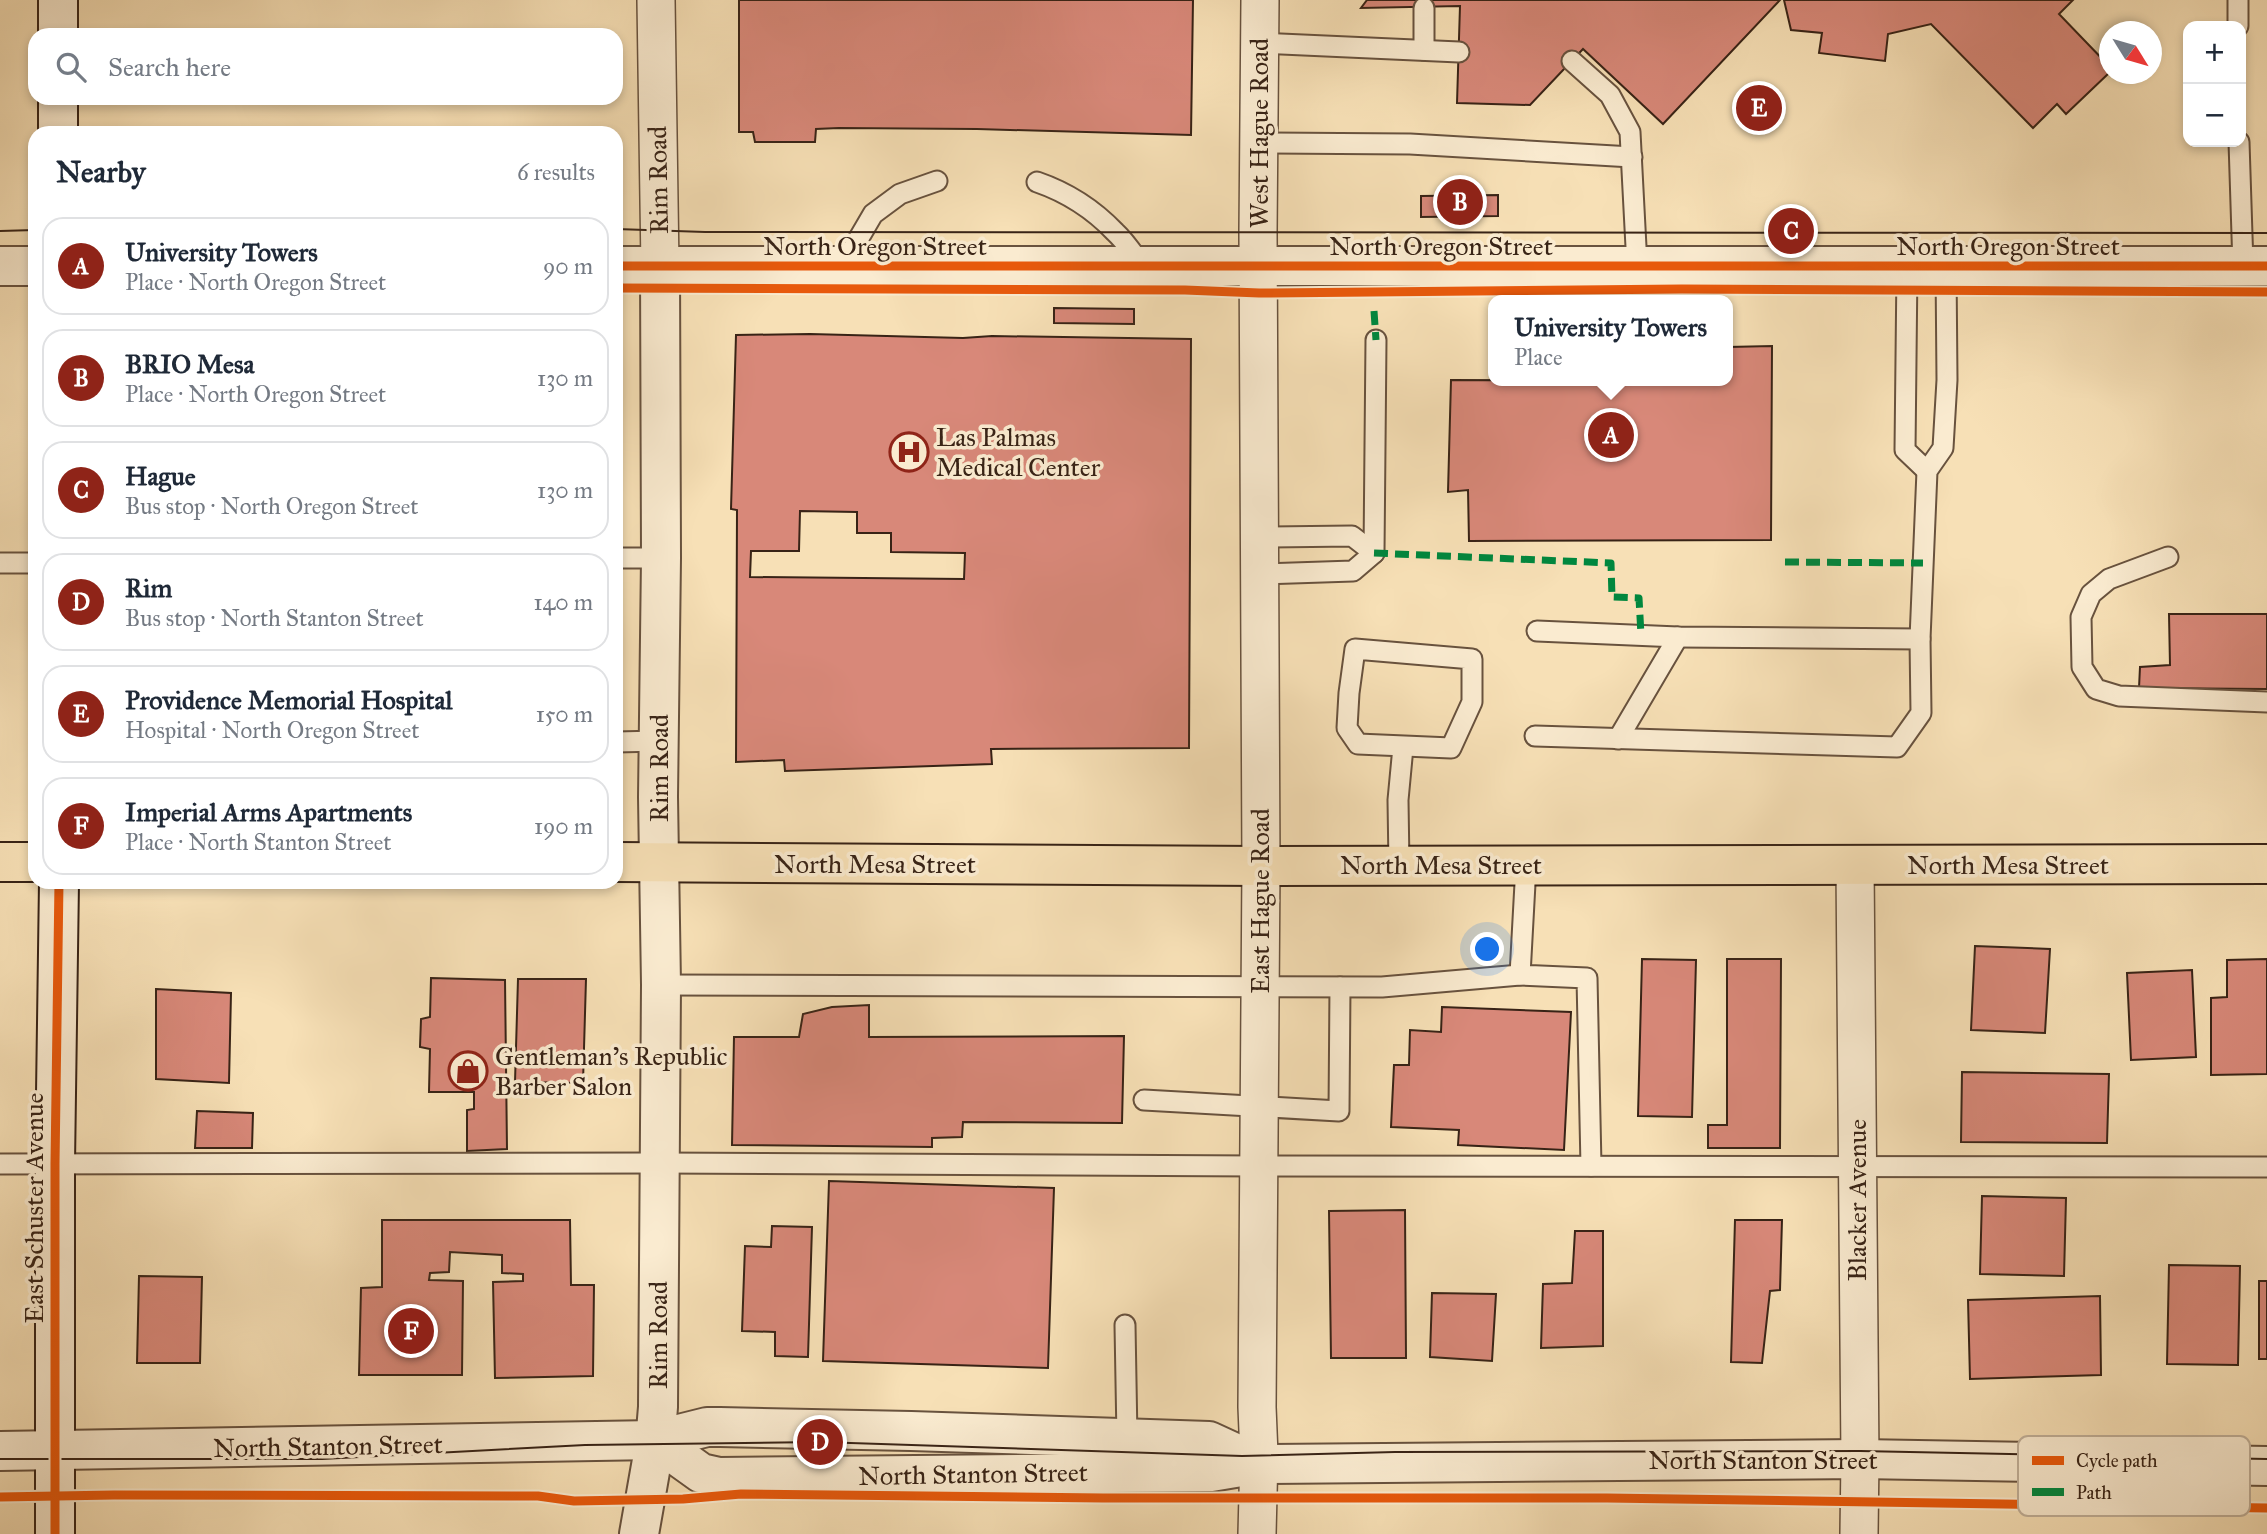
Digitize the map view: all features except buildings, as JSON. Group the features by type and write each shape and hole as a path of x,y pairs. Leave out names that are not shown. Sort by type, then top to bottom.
{"main road":[{"path":"0,862 28,862"},
{"name":"North Mesa Street","path":"623,862 1261,866 2267,864"}],"street":[{"path":"58,0 58,28"},
{"name":"Rim Road","path":"639,1534 656,1440 658,1406 661,985 659,741 662,558 656,0"},
{"name":"West Hague Road","path":"1259,267 1260,0"},
{"path":"58,105 58,126"},
{"path":"0,266 28,266"},
{"name":"North Oregon Street","path":"623,266 2255,266"},
{"name":"East Hague Road","path":"1257,1534 1261,866 1259,267"},
{"name":"Blacker Avenue","path":"1855,865 1859,1534"},
{"name":"East Schuster Avenue","path":"54,1534 59,889"},
{"name":"North Stanton Street","path":"0,1451 656,1440 707,1427 1209,1441 1259,1464"},
{"name":"North Stanton Street","path":"656,1440 701,1473 719,1477 1211,1472 1259,1464 1860,1459 2018,1462"}],"lane":[{"path":"2238,0 2238,21"},
{"path":"1424,8 1424,50"},
{"path":"1260,43 1459,52"},
{"path":"1572,61 1610,95 1630,132 1637,266"},
{"path":"1260,143 1410,144 1632,157"},
{"path":"2240,147 2255,266"},
{"path":"842,267 873,214 900,194 937,181"},
{"path":"1037,182 1074,198 1093,213 1115,232 1143,268"},
{"path":"1907,267 1905,450 1927,471"},
{"path":"1535,736 1897,747 1921,713 1920,639 1927,471 1943,448 1947,380 1946,267"},
{"path":"1374,554 1376,340"},
{"path":"1260,537 1352,536 1374,554"},
{"path":"1260,574 1353,571 1374,554"},
{"path":"2168,557 2109,579 2091,594 2081,617 2082,667 2096,689 2119,696 2267,702"},
{"path":"623,558 662,558"},
{"path":"0,563 28,563"},
{"path":"1536,631 1678,637 1920,639"},
{"path":"1618,738 1678,637"},
{"path":"1355,649 1472,659 1472,702 1451,748 1403,747 1358,744 1347,728 1355,649"},
{"path":"623,742 659,741"},
{"path":"1399,865 1398,800 1403,747"},
{"path":"1520,975 1526,865"},
{"path":"661,985 1382,987 1520,975 1587,978 1591,1166"},
{"path":"1144,1100 1339,1111 1340,987"},
{"path":"0,1164 2267,1167"},
{"path":"1125,1325 1128,1438"}],"tram line":[{"path":"623,229 705,232 2267,233"},
{"path":"0,231 28,230"},
{"path":"0,1459 322,1459 585,1445 820,1442 1242,1456 1395,1452 1860,1451 2018,1454"},
{"path":"2250,1459 2267,1459"}],"marked path":[{"path":"1374,311 1376,340"},
{"path":"1374,553 1611,563 1612,597 1639,598 1641,635"},
{"path":"1785,562 1923,563"}],"cycle path":[{"path":"623,266 2267,266"},
{"path":"623,288 1185,290 1259,293 1682,289 2267,292"},
{"path":"55,1534 55,1164 59,889"},
{"path":"0,1497 538,1496 574,1501 683,1499 741,1494 1103,1498 1607,1498 2018,1504"},
{"path":"2250,1508 2267,1508"}],"place":[{"name":"Providence Memorial Hospital","path":"1759,108"},
{"name":"BRIO Mesa","path":"1460,202"},
{"name":"Hague","path":"1791,231"},
{"name":"University Towers","path":"1611,435"},
{"name":"Las Palmas Medical Center","path":"909,452"},
{"name":"Gentleman's Republic Barber Salon","path":"468,1071"},
{"name":"Imperial Arms Apartments","path":"411,1331"},
{"name":"Rim","path":"820,1442"}]}
